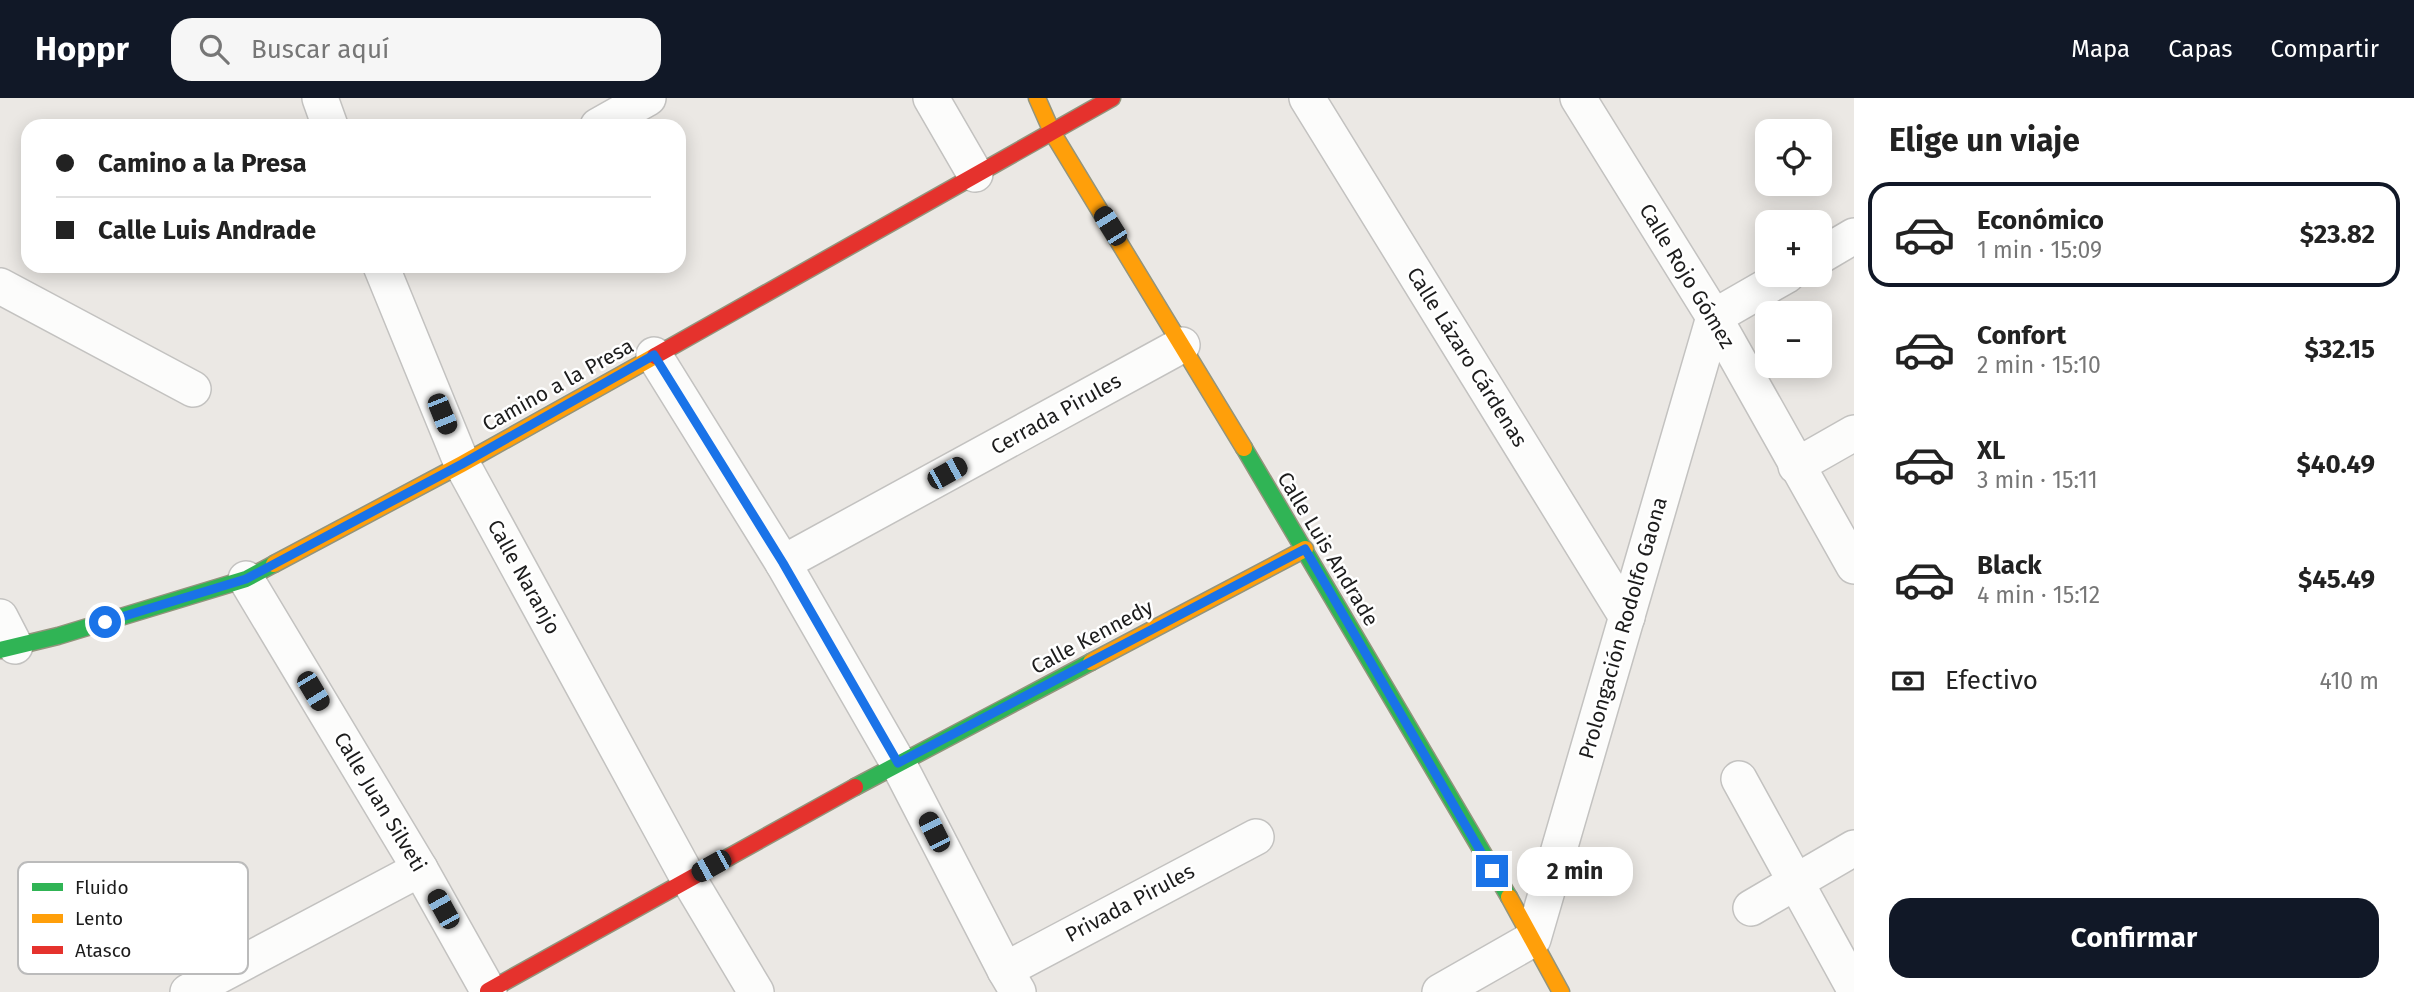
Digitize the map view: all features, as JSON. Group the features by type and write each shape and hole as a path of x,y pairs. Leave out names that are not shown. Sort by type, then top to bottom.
{"street":[{"path":"320,98 328,119"},
{"path":"610,119 648,98"},
{"path":"930,98 975,174"},
{"name":"Calle Luis Andrade","path":"1037,98 1052,132 1305,549 1533,940 1560,992"},
{"name":"Camino a la Presa","path":"5,638 58,636 246,579 462,464 1112,98"},
{"name":"Calle Lázaro Cárdenas","path":"1307,98 1627,617"},
{"name":"Calle Rojo Gómez","path":"1590,102 1854,566"},
{"path":"1832,249 1854,236"},
{"name":"Calle Naranjo","path":"384,273 462,464 688,878 756,992"},
{"path":"0,286 193,389"},
{"path":"1714,317 1766,287"},
{"name":"Prolongación Rodolfo Gaona","path":"1533,940 1714,317"},
{"name":"Cerrada Pirules","path":"783,563 1182,345"},
{"path":"654,355 783,563 898,763 1011,981"},
{"path":"1796,466 1854,433"},
{"name":"Calle Kennedy","path":"488,992 898,763 1305,549"},
{"name":"Calle Juan Silveti","path":"246,579 420,869 488,992"},
{"path":"1739,779 1854,988"},
{"name":"Privada Pirules","path":"1011,981 1256,836"},
{"path":"1751,908 1854,848"},
{"path":"248,960 420,869"},
{"path":"1440,992 1533,940"},
{"path":"188,992 222,974"}],"traffic: fast":[{"path":"1244,448 1509,897"},
{"path":"0,650 58,636 246,579 274,564"},
{"path":"855,787 1091,662"}],"traffic: slow":[{"path":"1037,98 1052,132 1244,448"},
{"path":"274,564 462,464 655,356"},
{"path":"1091,662 1305,549"},
{"path":"1509,897 1561,992"}],"traffic: jam":[{"path":"655,356 1112,98"},
{"path":"488,991 855,787"}],"route":[{"path":"105,622 246,579 462,464 654,355 783,563 898,763 1305,549 1492,871"}]}
